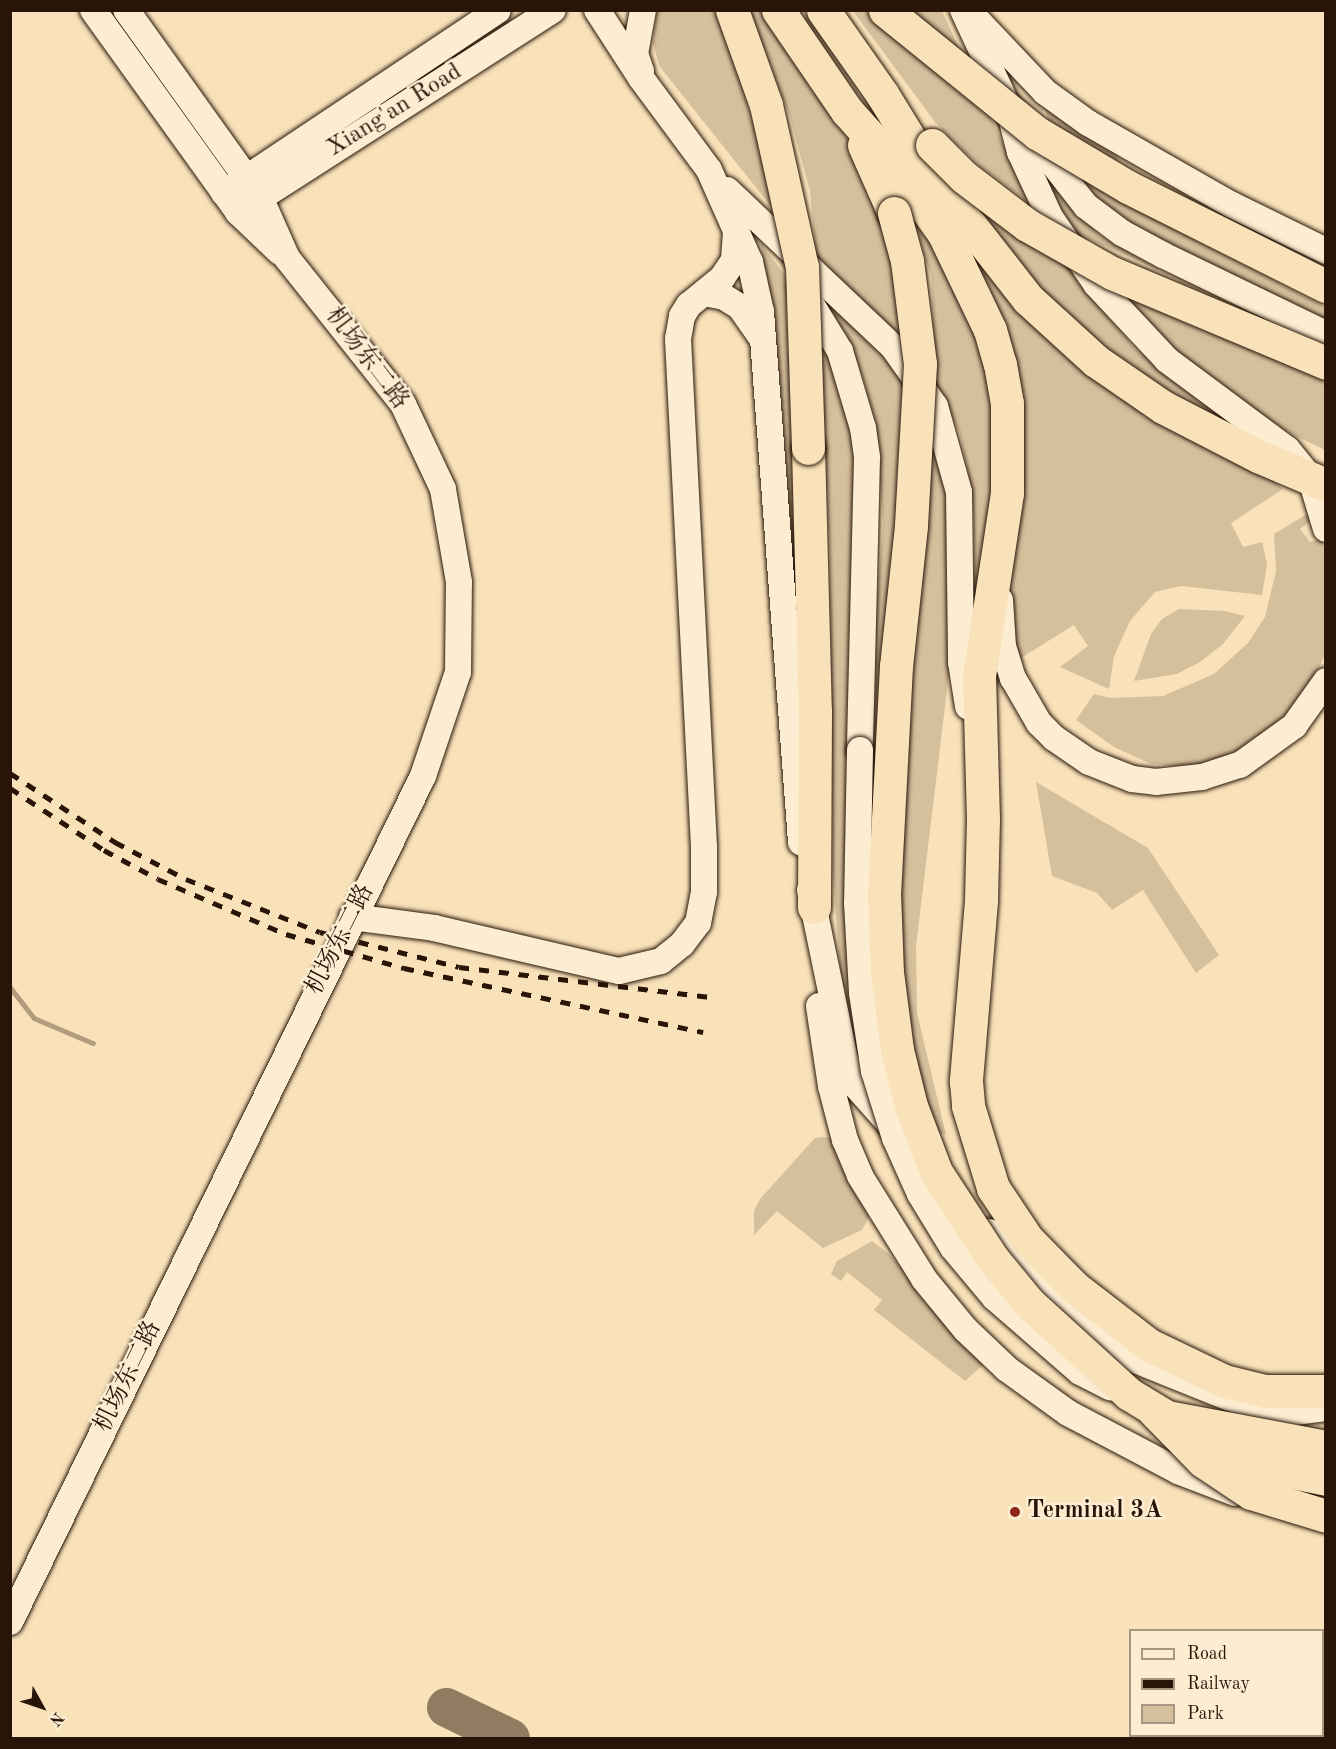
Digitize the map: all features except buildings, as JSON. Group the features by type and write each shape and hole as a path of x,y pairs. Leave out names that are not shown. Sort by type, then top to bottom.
{"highway":[{"path":"732,10 766,105 802,267 815,711 814,907"},
{"path":"778,10 847,111 891,160 944,234 990,330 1005,393 1008,428 1007,493 998,564 970,669 983,818 979,949 966,1081 968,1106 993,1188 1027,1239 1098,1307 1149,1345 1224,1380 1265,1391 1326,1391"},
{"path":"823,10 882,94 935,180 984,246 1028,299 1096,361 1162,407 1318,482"},
{"path":"885,10 1037,133 1128,187 1326,286"},
{"path":"882,94 964,177 1019,219 1112,273 1326,363"},
{"path":"847,111 894,213 909,269 920,364 911,526 896,666 884,892 887,972 897,1050 911,1106 936,1172 962,1215 1029,1303 1150,1407 1203,1461 1251,1492 1326,1517"},
{"path":"1150,1407 1326,1447"},
{"path":"1150,1407 1264,1464 1326,1479"}],"main road":[{"path":"93,10 231,203 287,258"},
{"path":"126,10 254,188 287,258"},
{"name":"Xiang'an Road","path":"254,188 498,10"},
{"name":"Xiang'an Road","path":"231,203 553,10"},
{"path":"597,10 644,83 840,351 863,428 868,506 857,903 862,993 874,1071 895,1138 920,1194 953,1248 995,1298 1080,1372 1150,1407"},
{"path":"643,10 635,54 644,83"},
{"path":"963,10 1008,105 1020,152 1050,217 1095,284 1167,360 1277,439 1318,482 1326,529"},
{"path":"969,10 1045,92 1088,123 1233,205 1326,251"},
{"path":"1008,105 1086,206 1122,233 1326,334"},
{"path":"352,917 434,928 619,971 661,961 682,944 699,923 704,892 704,847 678,364 682,316 734,260 745,221"},
{"path":"745,221 750,262 761,312 801,840 845,1059 856,1086 1027,1273 1076,1318 1135,1360 1272,1415 1326,1408"},
{"path":"745,221 893,347 935,406 959,492 970,669 1028,707 1054,738 1089,762 1132,779 1156,782 1202,777 1239,765 1294,726 1326,681"},
{"name":"机场东二路","path":"10,1622 352,917 423,776 458,672 459,582 443,489 403,404 287,258"},
{"path":"704,293 724,297 740,307 762,338"},
{"path":"998,564 1003,646 1028,707"},
{"path":"814,907 818,994 831,1086 845,1140 877,1208 924,1279 965,1329 1007,1369 1068,1413 1137,1449 1223,1489 1303,1517 1326,1517"},
{"path":"968,1106 969,1166 982,1193 1000,1224 1076,1318"},
{"path":"1137,1449 1281,1445 1326,1437"}],"green space":[{"path":"657,11 720,11 782,220 660,67 653,44"},
{"path":"750,11 762,11 844,128 893,251 906,347 816,255 810,191 790,117"},
{"path":"853,11 942,11 1030,203 980,166 935,122"},
{"path":"1044,106 1118,156 1114,198 1325,307 1325,320 1121,223 1062,165"},
{"path":"1034,160 1070,206 1099,235 1161,271 1067,229"},
{"path":"957,185 1065,265 1135,349 1277,449 1173,399 1058,313"},
{"path":"906,195 980,321 1002,442 975,620 974,518 969,476 959,431 936,384 931,276"},
{"path":"761,243 822,326 859,431 853,797 873,803 875,634 883,523 876,425 862,374 819,294 887,358 933,423 951,505 950,665 916,946 917,1013 946,1135 905,1119 863,1087 842,991 833,877 830,551 823,389 796,379 805,721 779,374"},
{"path":"969,249 1016,298 1257,466 1283,489 1231,523 1243,547 1262,542 1267,564 1262,595 1181,586 1155,592 1130,621 1114,656 1109,689 1060,667 1088,646 1074,625 1016,661 1008,609 1023,472"},
{"path":"1104,280 1325,374 1325,450 1286,431 1205,375 1154,332"},
{"path":"1307,514 1312,520 1300,529 1310,542 1322,539 1325,551 1325,654 1313,682 1291,712 1254,743 1198,767 1151,764 1114,747 1076,720 1094,694 1110,698 1163,696 1214,674 1248,643 1265,617 1276,571 1274,534"},
{"path":"1179,609 1225,611 1245,616 1223,644 1200,662 1177,674 1134,681 1151,634 1162,619"},
{"path":"1036,782 1148,848 1219,955 1196,973 1143,890 1112,910 1097,893 1052,876"},
{"path":"815,1138 835,1139 866,1205 869,1217 862,1230 823,1248 777,1211 754,1235 754,1211 760,1199"},
{"path":"872,1241 889,1254 984,1364 965,1381 874,1310 882,1300 847,1272 841,1281 831,1274 837,1261"}],"waterway":[{"path":"10,987 34,1018 93,1043"}],"taxiway":[{"path":"446,1707 510,1738"}],"railway":[{"path":"10,773 115,842 186,879 320,932 459,967 710,997"},
{"path":"10,788 104,850 158,879 286,934 404,968 703,1032"}],"place":[{"name":"Terminal 3A","path":"1015,1512"}]}
